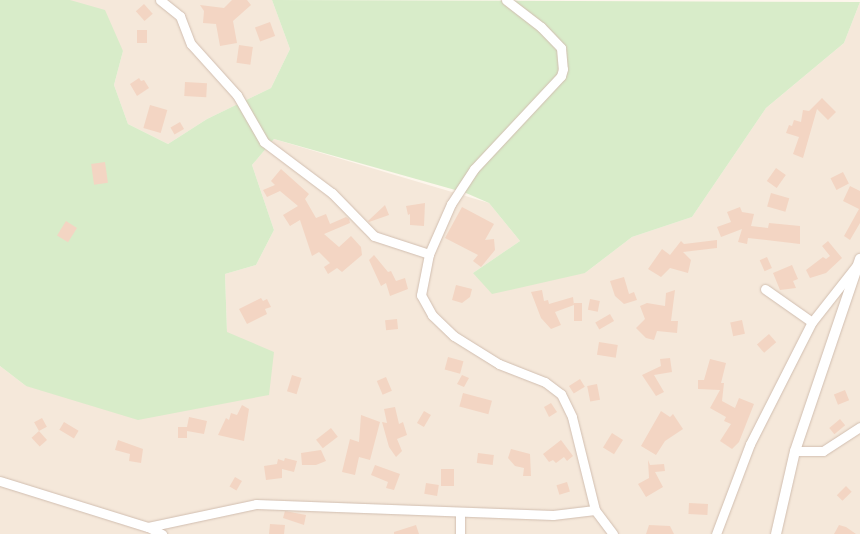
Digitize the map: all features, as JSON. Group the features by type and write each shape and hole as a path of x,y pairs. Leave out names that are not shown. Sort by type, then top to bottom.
{"street":[{"path":"160,0 180,16 192,44 238,95 264,142 332,193 374,236 429,254"},
{"path":"506,0 541,27 561,48 563,69 561,76 474,169 451,204 429,254 420,295 432,315 454,336 499,364 545,382 561,394 572,416 595,510 613,534"},
{"path":"716,534 750,444 812,322 859,261"},
{"path":"776,534 795,452 859,261"},
{"path":"765,289 812,322"},
{"path":"795,452 823,451 860,427"},
{"path":"0,482 148,527 162,534"},
{"path":"148,527 256,504 553,515 595,510"},
{"path":"460,513 460,534"}],"shaded area":[{"path":"70,0 272,0 290,49 271,88 207,119 168,144 128,124 114,85 123,51"},
{"path":"860,2 860,534 0,534 0,366 26,386 227,332 225,274 256,265 274,230 252,165 274,139 489,203 520,241 473,273 585,273 632,237 692,217 766,108 844,43"}],"green space":[{"path":"0,0 70,0 105,10 123,51 114,85 128,124 168,144 207,119 271,88 290,49 272,0 860,2 844,43 766,108 692,217 632,237 585,273 492,294 473,273 520,241 489,203 466,193 274,139 252,165 274,230 256,265 225,274 227,332 274,352 269,395 138,420 26,386 0,366"}],"building":[{"path":"232,0 247,0 251,5 233,21 237,43 220,46 216,24 203,23 204,11 200,5 224,8"},
{"path":"144,4 153,14 145,21 136,11"},
{"path":"270,22 275,36 260,42 255,27"},
{"path":"137,30 147,30 147,43 137,43"},
{"path":"239,45 253,47 250,65 236,63"},
{"path":"139,78 141,81 144,80 149,88 137,96 130,84"},
{"path":"185,82 207,83 206,97 184,96"},
{"path":"822,98 836,112 828,120 817,109 803,158 793,154 799,137 786,133 789,125 792,126 794,120 801,122 803,110 809,111"},
{"path":"150,105 167,110 161,133 143,128"},
{"path":"180,122 184,129 174,134 170,127"},
{"path":"105,162 108,183 94,185 91,164"},
{"path":"776,168 786,175 777,188 767,181"},
{"path":"281,169 309,194 305,199 316,218 326,214 330,224 346,217 349,219 350,223 324,234 339,247 351,236 361,247 362,255 342,272 337,268 328,274 324,267 330,263 319,252 312,256 300,220 290,226 283,215 298,206 280,191 267,197 263,190 275,185 271,181"},
{"path":"843,172 849,184 836,190 831,178"},
{"path":"850,186 860,191 860,223 850,240 844,236 859,209 843,201"},
{"path":"771,193 789,198 785,212 767,206"},
{"path":"425,203 424,226 410,225 410,214 408,215 406,206"},
{"path":"385,205 389,215 368,221"},
{"path":"462,207 494,224 485,240 494,239 495,250 481,267 473,261 478,255 445,238"},
{"path":"740,207 742,212 754,214 751,226 768,228 769,223 800,226 800,244 748,238 747,244 738,242 742,229 721,237 717,227 731,222 727,212"},
{"path":"66,221 77,228 68,242 57,235"},
{"path":"717,240 717,248 683,252 691,260 688,273 670,268 661,277 648,269 662,249 670,255 681,241 684,244"},
{"path":"828,241 842,258 826,273 810,278 806,270 823,257 826,259 830,256 822,246"},
{"path":"374,255 388,272 391,271 396,281 405,278 408,289 390,296 386,283 381,286 369,260"},
{"path":"767,257 772,268 765,271 760,260"},
{"path":"792,265 798,279 793,281 796,288 780,290 773,273"},
{"path":"624,277 629,294 634,292 637,300 624,304 615,296 610,281"},
{"path":"456,285 472,289 470,297 462,303 452,300"},
{"path":"542,290 544,301 548,300 549,304 573,297 574,305 555,312 561,325 551,329 541,318 531,292"},
{"path":"675,290 671,321 678,321 677,333 657,331 654,340 646,338 636,328 645,319 640,306 647,303 665,306 666,293"},
{"path":"261,298 263,301 267,299 271,307 265,309 267,314 247,324 239,309"},
{"path":"590,299 600,301 598,312 588,310"},
{"path":"574,303 582,303 582,321 574,321"},
{"path":"610,314 614,321 599,329 595,322"},
{"path":"397,319 398,329 386,330 385,320"},
{"path":"742,320 745,334 733,336 730,322"},
{"path":"769,334 776,342 764,353 757,344"},
{"path":"599,342 618,345 616,358 597,355"},
{"path":"448,357 463,361 460,374 445,370"},
{"path":"670,358 672,372 654,375 664,392 656,396 642,375 661,366 660,359"},
{"path":"710,359 726,363 721,383 724,383 722,401 735,408 739,398 754,404 739,442 732,449 720,441 731,424 724,421 726,417 710,408 720,390 698,389 698,380 704,380"},
{"path":"292,375 302,378 297,394 287,391"},
{"path":"462,375 469,378 464,387 457,384"},
{"path":"386,377 392,391 383,395 377,381"},
{"path":"580,379 585,387 574,394 569,386"},
{"path":"597,384 600,400 590,402 587,386"},
{"path":"845,390 849,400 838,405 834,394"},
{"path":"463,393 492,401 488,414 459,407"},
{"path":"551,403 557,412 549,417 544,407"},
{"path":"242,405 249,409 244,441 218,435 226,418 229,420 231,413 237,415"},
{"path":"395,407 399,424 403,422 407,435 397,439 402,451 396,457 389,447 382,422 387,423 384,409"},
{"path":"424,411 431,415 424,427 417,423"},
{"path":"661,411 670,417 673,414 683,429 665,441 656,455 641,446"},
{"path":"361,415 380,422 370,460 359,457 355,475 342,472 350,439 359,442"},
{"path":"189,417 207,421 204,434 187,431 187,438 178,438 178,427 187,427"},
{"path":"42,418 47,427 39,431 34,422"},
{"path":"840,419 845,425 834,434 829,428"},
{"path":"64,422 79,431 74,438 59,430"},
{"path":"331,428 338,437 323,448 316,440"},
{"path":"39,431 47,440 40,447 32,438"},
{"path":"612,433 623,440 614,454 603,447"},
{"path":"118,440 143,449 141,463 129,461 130,454 115,450"},
{"path":"561,440 573,456 567,461 564,457 556,463 553,460 549,462 543,454"},
{"path":"511,449 530,454 531,476 523,476 524,468 515,466 508,458"},
{"path":"321,450 326,461 316,465 302,465 301,453"},
{"path":"478,453 494,455 493,465 477,463"},
{"path":"285,458 297,461 294,472 282,469 282,478 266,480 264,466 277,464 278,459 284,461"},
{"path":"648,460 650,465 664,464 665,471 655,472 663,487 646,497 638,484 649,478"},
{"path":"375,465 400,474 394,490 386,488 388,482 371,475"},
{"path":"441,469 454,469 454,486 441,486"},
{"path":"235,477 242,481 236,491 230,487"},
{"path":"567,482 570,492 559,495 556,485"},
{"path":"426,483 439,485 437,496 424,494"},
{"path":"846,486 852,492 842,501 837,495"},
{"path":"689,503 708,504 707,515 688,514"},
{"path":"285,511 306,515 304,525 283,518"},
{"path":"270,524 285,525 284,534 269,534"},
{"path":"416,525 419,534 394,534 394,532"},
{"path":"649,525 670,526 674,534 646,534"},
{"path":"839,525 846,527 856,534 834,534"}]}
